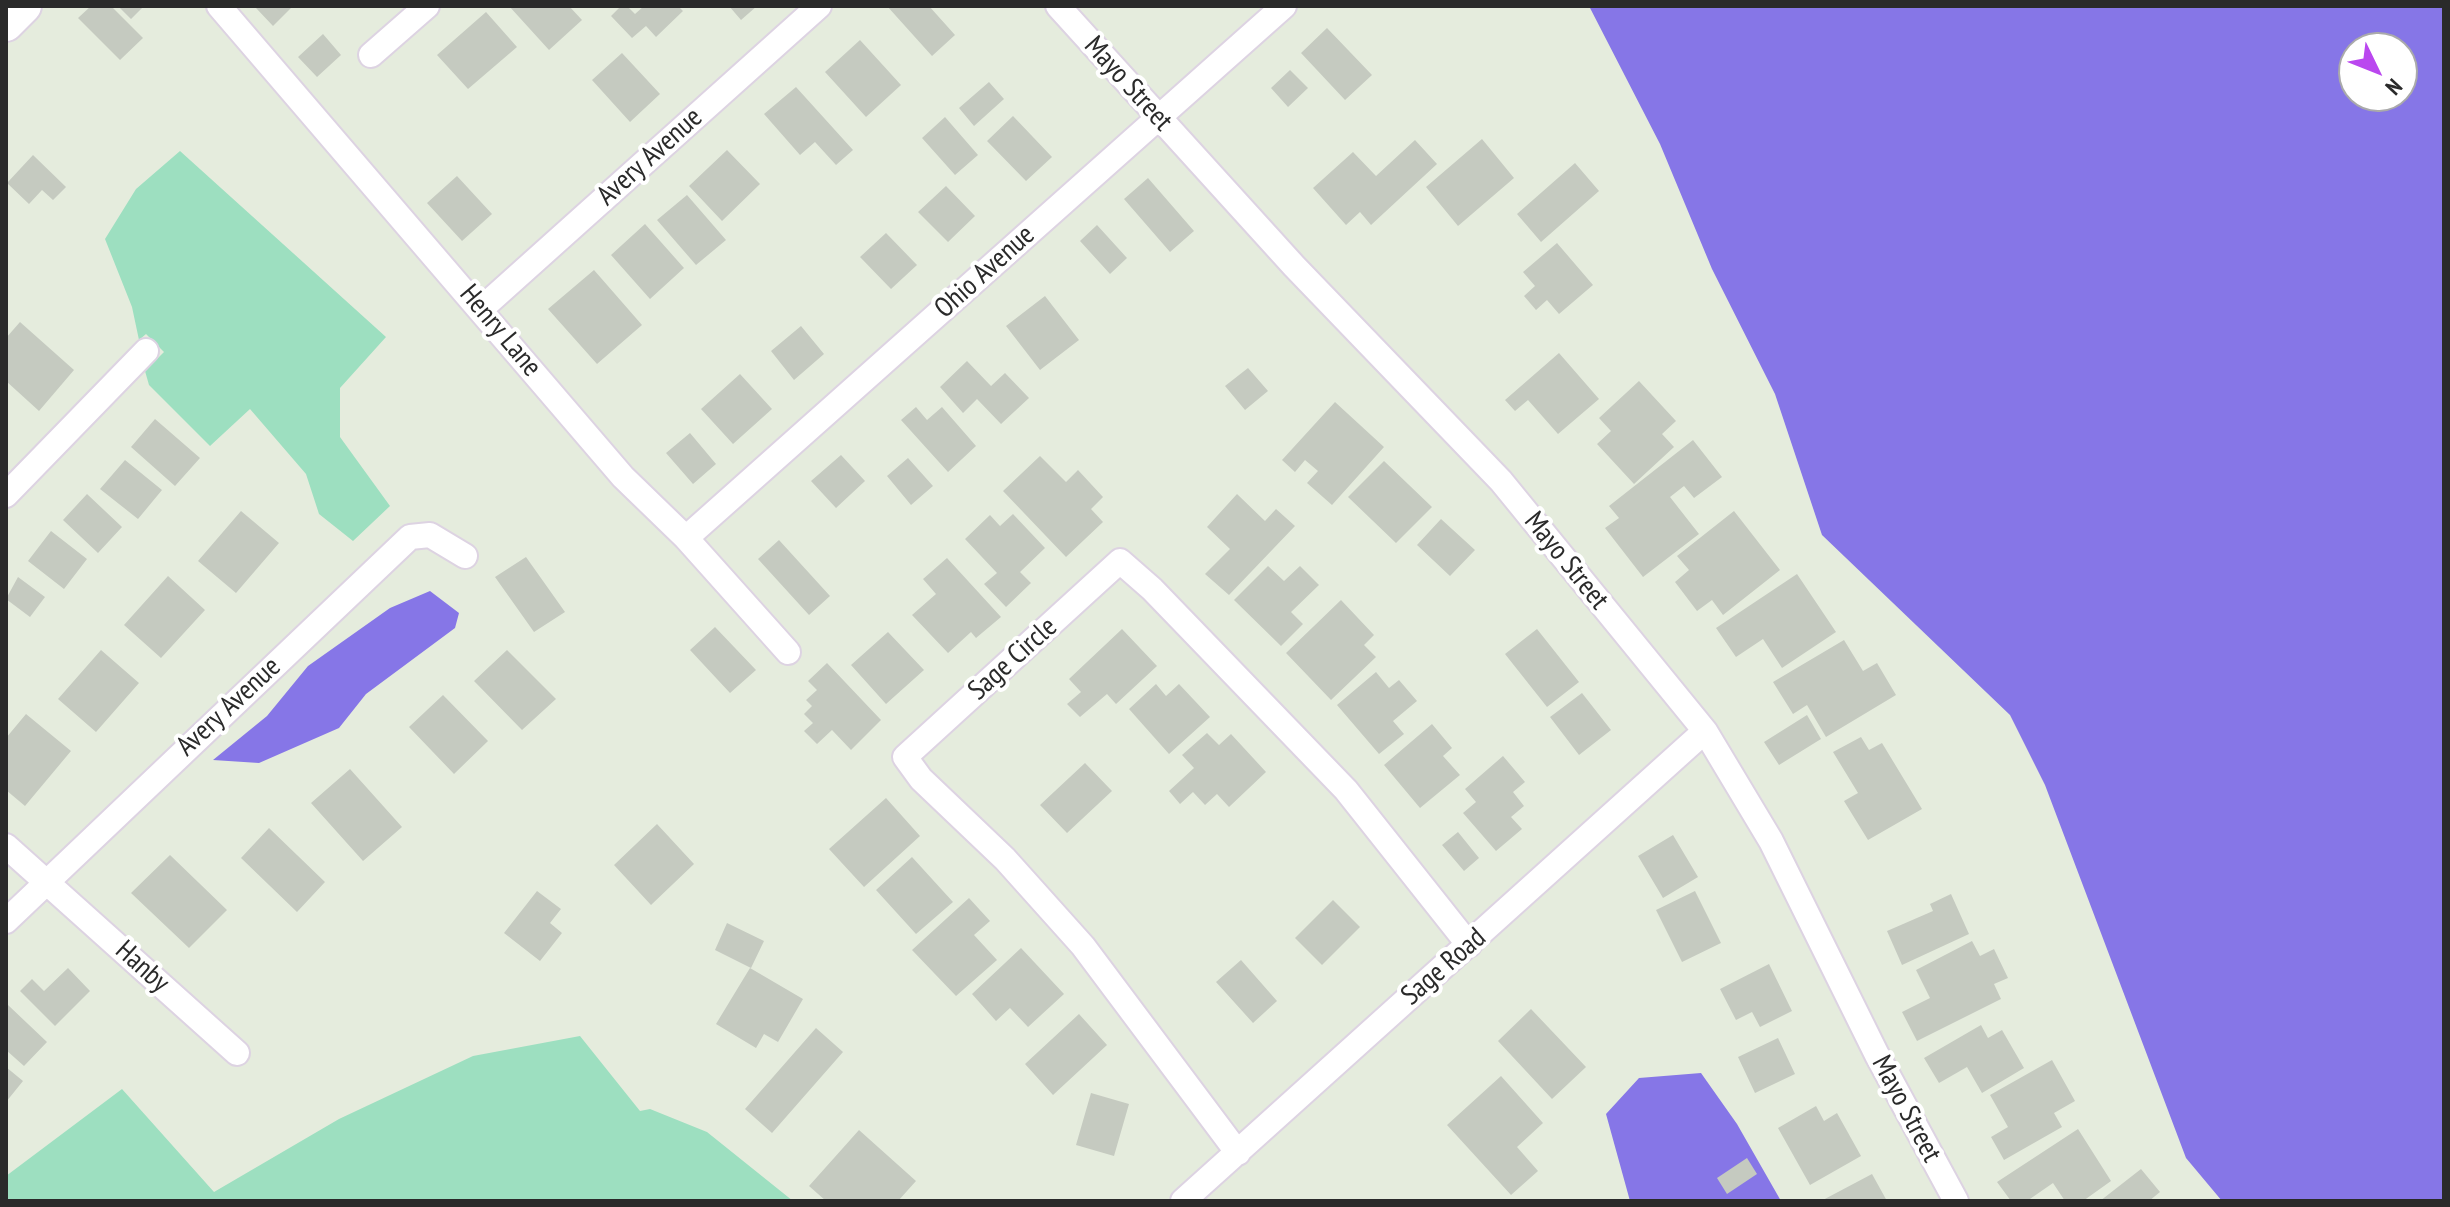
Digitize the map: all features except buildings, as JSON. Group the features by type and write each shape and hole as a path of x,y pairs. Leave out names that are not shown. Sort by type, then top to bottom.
{"street":[{"path":"6,24 24,6"},
{"name":"Henry Lane","path":"219,6 623,477 686,538 788,652"},
{"path":"371,55 427,6"},
{"name":"Avery Avenue","path":"481,309 819,6"},
{"name":"Mayo Street","path":"1058,6 1294,266 1501,481 1705,731 1771,841 1877,1055 1956,1201"},
{"name":"Ohio Avenue","path":"686,538 1284,6"},
{"path":"6,495 146,351"},
{"name":"Avery Avenue","path":"6,921 410,537 430,535 465,556"},
{"name":"Sage Circle","path":"1238,1153 1083,946 1005,859 921,779 905,757 1120,561 1152,589 1346,790 1469,945"},
{"name":"Sage Road","path":"1183,1201 1705,731"},
{"name":"Hanby","path":"6,846 237,1053"}],"green space":[{"path":"180,151 386,337 340,388 340,437 390,506 353,541 319,514 306,474 250,409 210,446 149,385 145,371 164,352 146,334 139,340 132,307 105,239 136,189"},
{"path":"580,1036 640,1111 650,1109 707,1132 793,1201 6,1201 6,1176 122,1089 214,1192 339,1119 473,1056"}],"shaded area":[{"path":"1589,6 2444,6 2444,1201 2222,1201 2186,1158 2045,785 2010,715 1822,535 1775,394 1712,269 1660,144"},
{"path":"430,591 459,613 455,628 366,694 339,728 259,763 213,760 267,716 308,666 390,608"},
{"path":"1701,1073 1737,1124 1781,1201 1630,1201 1606,1114 1639,1078"}]}
